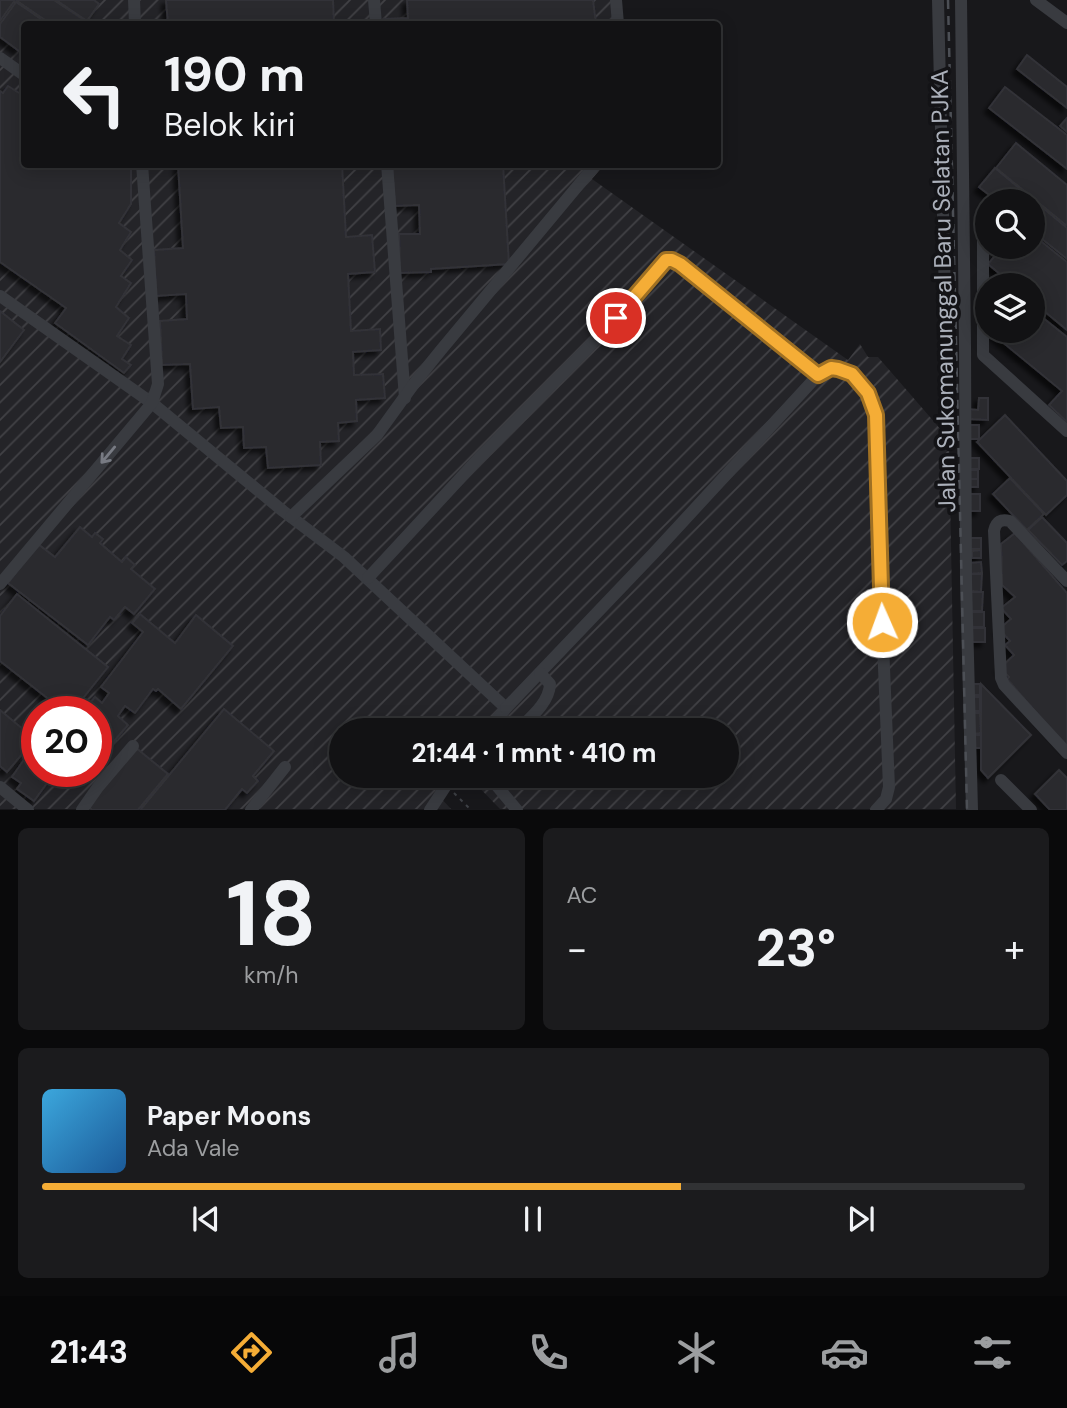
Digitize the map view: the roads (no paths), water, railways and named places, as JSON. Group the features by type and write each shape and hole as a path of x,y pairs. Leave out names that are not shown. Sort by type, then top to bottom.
{"street":[{"path":"134,0 135,21"},
{"path":"374,0 376,21"},
{"path":"616,0 618,21"},
{"path":"937,0 947,385"},
{"name":"Jalan Sukomanunggal Baru Selatan PJKA","path":"961,0 966,581 972,810"},
{"path":"1036,0 1067,23"},
{"path":"0,58 21,73"},
{"path":"0,584 152,403 158,384 142,168"},
{"path":"387,168 405,398"},
{"path":"290,517 377,435 441,350 593,168"},
{"path":"984,259 983,355 1067,431"},
{"path":"368,578 587,349 666,260 680,264 818,375"},
{"path":"0,296 152,403 290,517 344,557 506,708"},
{"path":"498,718 818,375 831,368 838,369 852,374 868,393 876,415 889,788 886,799 876,810"},
{"path":"1067,581 1010,520 1004,519 995,525 1003,685 1067,753"},
{"path":"530,718 549,693 550,684 540,673"},
{"path":"82,810 133,746"},
{"path":"251,810 285,767"},
{"path":"1001,780 1031,810"},
{"path":"0,787 28,810"},
{"path":"430,810 444,788"},
{"path":"499,788 517,810"}],"railway":[{"path":"948,0 967,810"}]}
